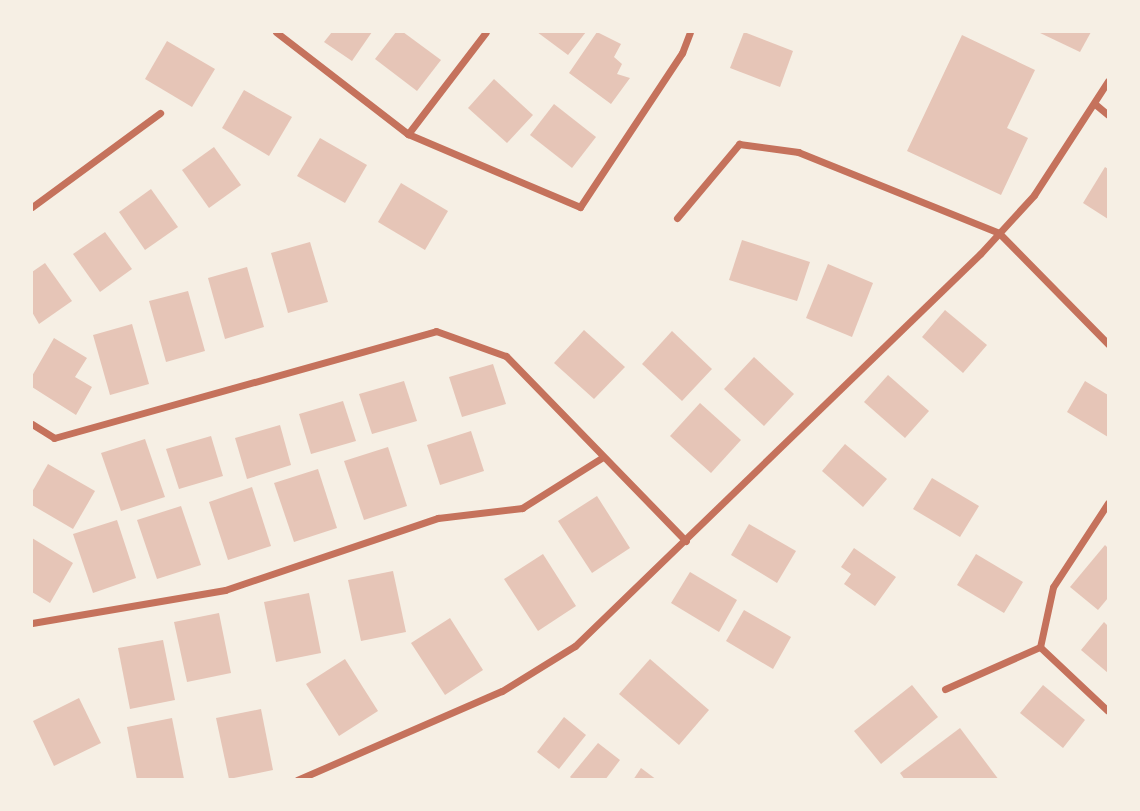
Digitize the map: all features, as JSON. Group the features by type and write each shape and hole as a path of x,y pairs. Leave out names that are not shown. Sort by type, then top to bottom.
{"street":[{"path":"276,32 408,134 580,207 682,54 690,32"},
{"path":"408,134 486,32"},
{"path":"297,779 512,684 575,646 686,541 999,233 1034,195 1108,81"},
{"path":"1095,104 1108,115"},
{"path":"32,207 160,113"},
{"path":"677,218 740,144 798,152 999,233 1108,344"},
{"path":"32,424 54,438 436,331 506,356 686,541"},
{"path":"32,623 225,590 438,518 522,508 604,457"},
{"path":"1040,647 1053,587 1108,503"},
{"path":"945,688 1040,647"},
{"path":"1040,647 1108,711"}],"building":[{"path":"332,32 372,32 352,61 324,42"},
{"path":"396,32 403,32 441,60 417,91 375,59"},
{"path":"537,32 586,32 568,55"},
{"path":"597,32 621,44 614,57 622,64 617,74 630,78 611,104 569,73"},
{"path":"744,32 793,51 780,87 730,68"},
{"path":"1038,32 1091,32 1080,52"},
{"path":"962,35 1035,70 1007,128 1028,138 1001,195 907,151"},
{"path":"167,41 215,69 192,107 145,79"},
{"path":"494,79 533,115 507,143 468,108"},
{"path":"244,90 292,117 269,156 222,128"},
{"path":"554,104 596,137 572,168 530,135"},
{"path":"320,138 367,165 345,203 297,176"},
{"path":"214,147 241,185 209,208 182,170"},
{"path":"1105,167 1108,169 1108,219 1083,203"},
{"path":"401,183 448,211 425,250 378,222"},
{"path":"151,189 178,227 145,250 119,212"},
{"path":"105,232 132,269 100,292 73,254"},
{"path":"742,240 810,262 797,301 729,280"},
{"path":"310,242 328,302 288,313 271,253"},
{"path":"45,263 72,301 39,324 32,312 32,272"},
{"path":"828,264 873,283 852,337 806,318"},
{"path":"247,267 264,327 225,339 208,278"},
{"path":"188,291 205,351 166,362 149,301"},
{"path":"945,310 987,345 963,373 922,337"},
{"path":"132,324 149,384 110,395 93,335"},
{"path":"584,330 625,367 594,399 554,363"},
{"path":"672,331 712,369 682,401 642,364"},
{"path":"54,338 87,358 75,377 92,387 76,415 32,387 32,376"},
{"path":"754,357 794,394 764,426 724,389"},
{"path":"493,364 506,404 462,417 449,377"},
{"path":"888,375 929,411 905,438 864,402"},
{"path":"404,381 417,421 372,434 359,394"},
{"path":"1085,381 1108,395 1108,437 1067,412"},
{"path":"343,401 356,441 311,454 299,414"},
{"path":"700,403 741,440 711,473 670,436"},
{"path":"280,425 291,465 247,479 235,438"},
{"path":"471,431 484,471 440,485 427,445"},
{"path":"211,436 223,476 179,489 166,449"},
{"path":"145,439 165,497 121,511 101,453"},
{"path":"845,444 887,479 863,507 822,471"},
{"path":"388,447 407,506 364,520 344,461"},
{"path":"48,464 95,491 73,529 32,505 32,492"},
{"path":"318,469 337,528 294,542 274,483"},
{"path":"932,478 979,506 960,537 913,509"},
{"path":"252,487 271,546 228,560 209,502"},
{"path":"597,496 630,548 592,573 558,521"},
{"path":"181,506 201,565 157,579 137,520"},
{"path":"117,520 136,578 93,593 73,534"},
{"path":"749,524 796,551 777,583 731,555"},
{"path":"32,538 73,563 50,603 32,592"},
{"path":"1105,545 1108,548 1108,598 1098,610 1070,587"},
{"path":"854,548 896,577 875,606 844,584 851,574 841,567"},
{"path":"543,554 576,606 538,631 504,579"},
{"path":"976,554 1023,582 1004,613 957,585"},
{"path":"393,571 406,632 361,641 348,580"},
{"path":"690,572 737,600 719,632 671,603"},
{"path":"309,593 321,653 276,662 264,602"},
{"path":"744,610 791,637 773,669 726,641"},
{"path":"219,613 231,673 187,682 174,622"},
{"path":"450,618 483,670 445,695 411,643"},
{"path":"1104,622 1108,626 1108,673 1081,650"},
{"path":"163,640 175,700 130,709 118,648"},
{"path":"345,659 378,711 339,736 306,684"},
{"path":"650,659 709,710 679,745 619,694"},
{"path":"912,685 938,717 881,764 854,731"},
{"path":"1043,685 1085,720 1063,748 1020,713"},
{"path":"79,698 101,743 54,766 33,721"},
{"path":"261,709 273,770 229,779 216,718"},
{"path":"564,717 586,735 559,769 537,752"},
{"path":"172,718 184,779 137,780 127,727"},
{"path":"960,728 999,780 905,780 900,773"},
{"path":"598,743 620,760 605,780 573,780 570,777"},
{"path":"641,768 657,780 633,780"}]}
